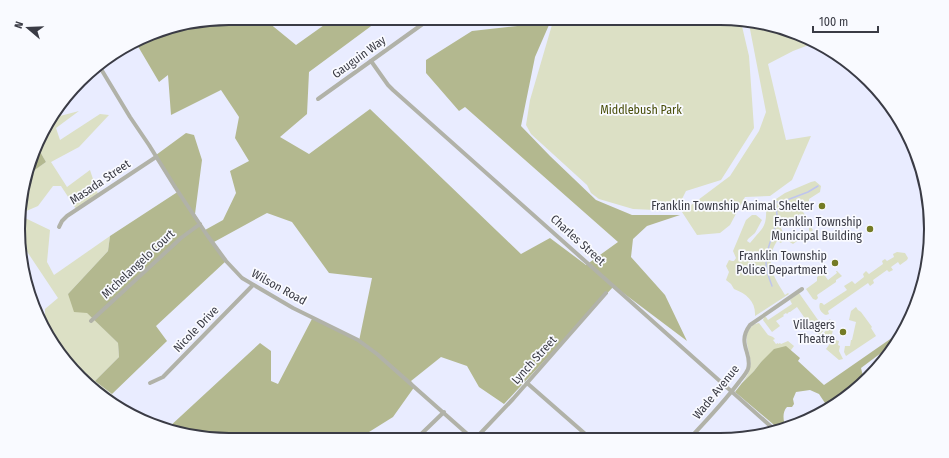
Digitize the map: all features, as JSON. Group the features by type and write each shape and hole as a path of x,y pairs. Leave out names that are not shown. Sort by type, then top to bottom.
{"street":[{"name":"Gauguin Way","path":"318,99 421,25"},
{"name":"Charles Street","path":"371,61 393,90 658,324 771,426"},
{"name":"Wilson Road","path":"102,70 175,187 226,261 242,278 293,308 358,340 377,354 467,433"},
{"name":"Masada Street","path":"59,227 62,220 67,216 156,157"},
{"name":"Michelangelo Court","path":"91,321 181,238 200,224"},
{"name":"Nicole Drive","path":"150,383 164,377 253,285"},
{"name":"Wade Avenue","path":"695,433 732,392 746,373 748,368 748,358 744,336 746,329 754,321 802,289"},
{"name":"Lynch Street","path":"480,433 527,383 606,293"},
{"path":"527,383 584,433"},
{"path":"422,433 444,412"}],"green space":[{"path":"216,25 272,25 296,45 324,25 373,25 309,72 307,114 280,137 309,154 370,109 521,254 550,238 586,265 618,242 465,107 459,111 426,73 426,60 472,31 527,25 549,25 535,57 521,126 596,200 632,215 680,215 647,226 633,239 631,257 665,295 687,341 614,286 504,404 479,387 467,366 441,357 411,381 415,386 393,417 369,433 216,433 172,425 260,343 271,351 271,381 278,384 313,317 359,341 372,278 329,273 292,222 267,213 214,242 226,261 156,326 167,341 112,394 95,381 119,357 118,343 87,313 74,312 68,294 108,251 110,236 179,191 156,155 186,133 194,135 202,160 195,214 205,230 223,220 236,193 230,171 249,161 235,138 239,117 221,90 171,115 168,75 159,82 138,46 176,32"},
{"name":"Middlebush Park","path":"552,25 733,25 742,26 749,56 754,128 721,180 686,191 676,211 633,209 599,199 591,193 587,185 531,134 526,125 530,100"},
{"path":"750,27 773,32 808,45 768,64 786,140 811,136 792,180 770,196 745,197 730,225 720,233 697,235 682,212 730,176 759,131 766,112"},
{"path":"79,111 56,128 60,140 100,114 109,115 79,147 51,162 67,187 90,170 98,194 76,209 61,186 53,186 38,206 26,211 34,170 46,162 40,152 52,127 60,116"},
{"path":"40,152 46,162 34,171"},
{"path":"815,181 821,186 820,192 809,199 809,201 802,206 805,210 803,212 811,223 810,226 813,230 811,232 809,231 809,226 800,214 781,228 789,240 798,234 802,233 804,236 793,244 787,240 784,240 781,243 777,241 771,256 772,269 777,282 785,295 788,293 789,294 755,316 754,307 750,299 743,293 734,289 726,280 729,272 726,266 729,260 734,261 736,258 733,251 746,220 752,215 756,215 762,220 755,233 748,239 747,241 750,243 765,223 766,206 768,203 785,193"},
{"path":"25,218 50,230 47,262 54,275 110,236 108,251 68,294 118,343 119,357 95,381 114,396 113,397 94,382 76,364 52,331 45,317 45,309 58,298 26,250"},
{"path":"897,252 905,253 908,258 907,260 900,265 898,262 891,267 893,270 889,272 887,270 873,280 874,283 870,286 868,283 828,311 829,314 826,315 821,312 819,307 820,303 824,305 847,290 844,286 852,281 855,284 864,277 863,274 866,271 869,274 883,264 882,261 885,259 887,261 894,257 893,254"},
{"path":"836,271 842,276 817,295 818,298 816,300 813,299 806,289 817,281 817,277 823,273 828,280 837,273"},
{"path":"799,293 818,320 810,329 797,307 776,321 780,326 772,332 763,320 764,317 768,320 792,304 790,300"},
{"path":"856,307 872,327 871,328 876,336 846,356 844,352 845,346 850,346 856,322 849,320 851,311"},
{"path":"830,319 834,325 831,339 828,344 822,335 828,327 819,335 817,333 822,325"},
{"path":"759,323 768,335 775,339 773,340 776,344 781,344 788,341 794,346 791,350 761,362 742,383 750,367 747,341 748,332 753,325"},
{"path":"893,337 883,351 861,368 863,374 855,382 826,404 819,394 810,390 796,392 793,399 794,404 792,407 787,407 784,411 785,422 775,425 735,392 774,349 786,346 800,358 798,361 824,385"},
{"path":"832,339 839,341 839,351 843,359 839,360 826,349"}],"waterway":[{"path":"775,201 779,203 808,192 818,186"},
{"path":"772,286 767,271 766,256 776,223 777,215 775,201"}],"place":[{"name":"Franklin Township Animal Shelter","path":"822,206"},
{"name":"Franklin Township Municipal Building","path":"870,229"},
{"name":"Franklin Township Police Department","path":"835,263"},
{"name":"Villagers Theatre","path":"843,332"}]}
